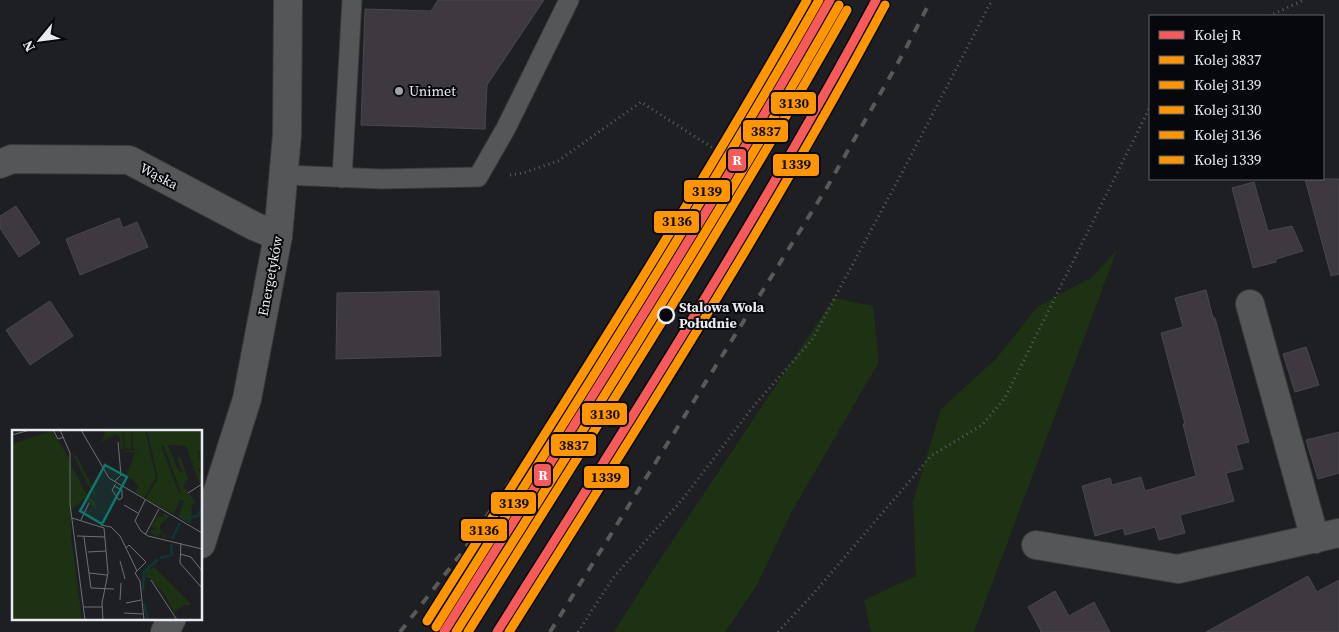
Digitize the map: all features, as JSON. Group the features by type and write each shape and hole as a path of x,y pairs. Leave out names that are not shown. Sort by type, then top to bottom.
{"street":[{"name":"Energetyków","path":"202,541 247,399 278,236 285,175 288,0"},
{"name":"Wąska","path":"0,164 12,159 128,160 254,226 278,236"},
{"path":"1036,545 1178,570 1327,536 1250,304"},
{"path":"165,632 171,620"}],"lane":[{"path":"342,178 352,0"},
{"path":"285,175 342,178 478,177 506,128 569,0"}],"path":[{"path":"578,632 613,578 682,500 752,408 812,340 992,0"},
{"path":"1271,15 1304,0"},
{"path":"478,177 523,173 558,161 641,102 756,174 724,226"},
{"path":"778,632 814,593 931,456 982,425 1005,398 1149,109"}],"green space":[{"path":"1117,250 974,632 871,632 864,600 916,576 913,501 941,409 997,358 1037,307 1092,277"},
{"path":"834,298 873,306 879,362 791,513 757,585 725,632 614,632 653,570"}],"building":[{"path":"438,0 544,0 487,85 485,129 361,125 365,9 431,11"},
{"path":"1339,179 1339,274 1331,276 1305,180"},
{"path":"1254,182 1268,231 1292,226 1303,251 1276,259 1276,262 1253,268 1232,188"},
{"path":"16,206 40,243 19,257 0,228 0,216"},
{"path":"119,218 123,228 137,222 148,247 80,275 66,239"},
{"path":"1206,290 1249,442 1236,445 1243,469 1226,473 1234,501 1180,515 1185,533 1159,540 1155,527 1125,535 1123,528 1095,536 1082,486 1110,478 1112,485 1141,477 1145,491 1196,476 1183,424 1185,424 1161,333 1183,327 1175,298"},
{"path":"439,291 441,356 336,359 337,293"},
{"path":"50,301 73,336 30,365 6,330"},
{"path":"1306,347 1319,385 1295,392 1283,354"},
{"path":"1339,432 1339,473 1318,479 1306,440"},
{"path":"1308,576 1317,592 1339,580 1339,632 1206,632"},
{"path":"1055,591 1069,616 1094,602 1110,632 1040,632 1028,607"}],"railway":[{"path":"550,632 826,189 904,52 931,0"},
{"path":"400,632 464,550 511,480"}],"rail line":[{"name":"3136","path":"427,621 573,390 716,157 807,0"},
{"name":"3139","path":"436,627 679,237 819,0"},
{"name":"R","path":"444,632 689,239 830,0"},
{"name":"R","path":"497,632 644,398 740,240 832,81 876,0"},
{"name":"3837","path":"456,632 699,242 839,5"},
{"name":"1339","path":"509,632 703,322 796,165 885,5"},
{"name":"3130","path":"468,632 709,245 847,10"}],"place":[{"name":"Unimet","path":"399,91"},
{"name":"Stalowa Wola Południe","path":"666,315"}]}
